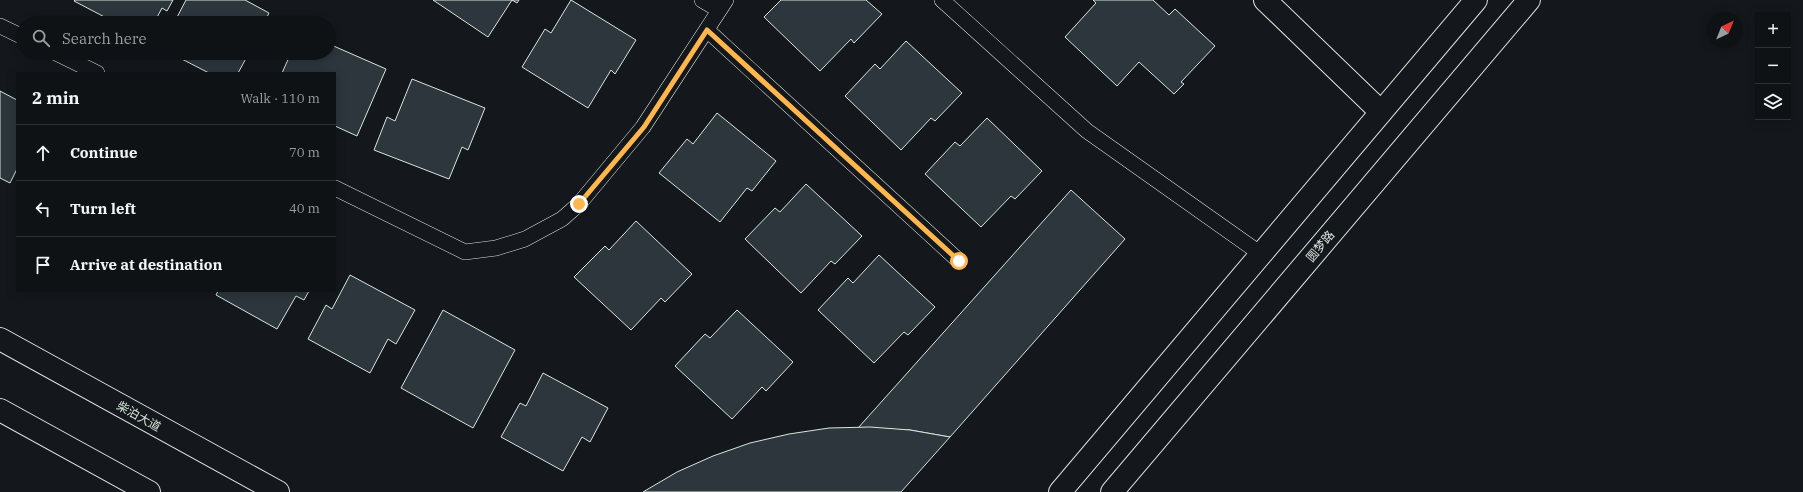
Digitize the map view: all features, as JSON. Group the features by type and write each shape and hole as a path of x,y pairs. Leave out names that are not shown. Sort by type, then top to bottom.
{"main road":[{"path":"1264,0 1381,112"},
{"path":"1060,492 1476,0"},
{"name":"圆梦路","path":"1112,492 1528,0"},
{"name":"柴泊大道","path":"0,339 278,492"},
{"path":"0,410 149,492"}],"lane":[{"path":"336,188 465,252 496,248 525,239 562,218 579,204 644,127 723,5 702,0"},
{"path":"942,0 1087,131 1261,254"},
{"path":"0,26 16,34"},
{"path":"707,30 959,261"},
{"path":"70,60 95,72"}],"building":[{"path":"173,0 167,11 162,8 158,16 103,16 74,1"},
{"path":"186,0 245,0 269,13 268,16 178,16"},
{"path":"433,0 512,0 488,37"},
{"path":"512,0 519,0 517,3"},
{"path":"571,0 636,40 615,74 611,70 588,108 522,67 545,29 551,33"},
{"path":"781,0 866,0 882,14 854,43 851,39 820,71 764,17"},
{"path":"1093,0 1153,0 1169,15 1175,9 1215,46 1181,82 1184,84 1174,94 1139,62 1117,86 1065,37 1096,3"},
{"path":"906,41 962,93 935,121 931,118 901,150 845,96 875,64 880,69"},
{"path":"336,47 386,69 357,136 336,126 336,72 282,72 288,60 336,60"},
{"path":"184,60 245,60 239,72 207,72"},
{"path":"412,79 485,108 468,150 462,147 449,179 374,150 387,117 395,121"},
{"path":"0,91 16,99 16,171 10,183 0,178"},
{"path":"717,113 776,161 752,191 747,188 720,222 659,173 687,139 693,144"},
{"path":"987,118 1042,171 1015,199 1011,196 981,227 925,174 955,142 960,146"},
{"path":"806,184 862,236 835,264 831,261 801,293 745,239 775,208 780,212"},
{"path":"1071,190 1125,239 950,437 910,430 858,428"},
{"path":"636,221 692,274 665,302 661,298 631,330 574,277 605,246 609,250"},
{"path":"879,255 935,307 908,335 904,332 874,363 818,310 848,278 853,283"},
{"path":"350,275 415,310 396,344 388,339 370,373 308,339 326,305 332,309"},
{"path":"218,292 308,292 304,300 296,296 277,329 216,295"},
{"path":"443,310 515,350 473,428 401,388"},
{"path":"737,310 793,362 766,391 762,387 732,419 675,366 705,334 710,338"},
{"path":"543,373 608,408 590,442 582,437 563,471 501,437 520,403 526,406"},
{"path":"870,427 910,430 950,437 901,492 643,492 677,472 713,456 750,443 789,434 829,428"}],"route":[{"path":"579,204 644,127 707,30 959,261"}]}
